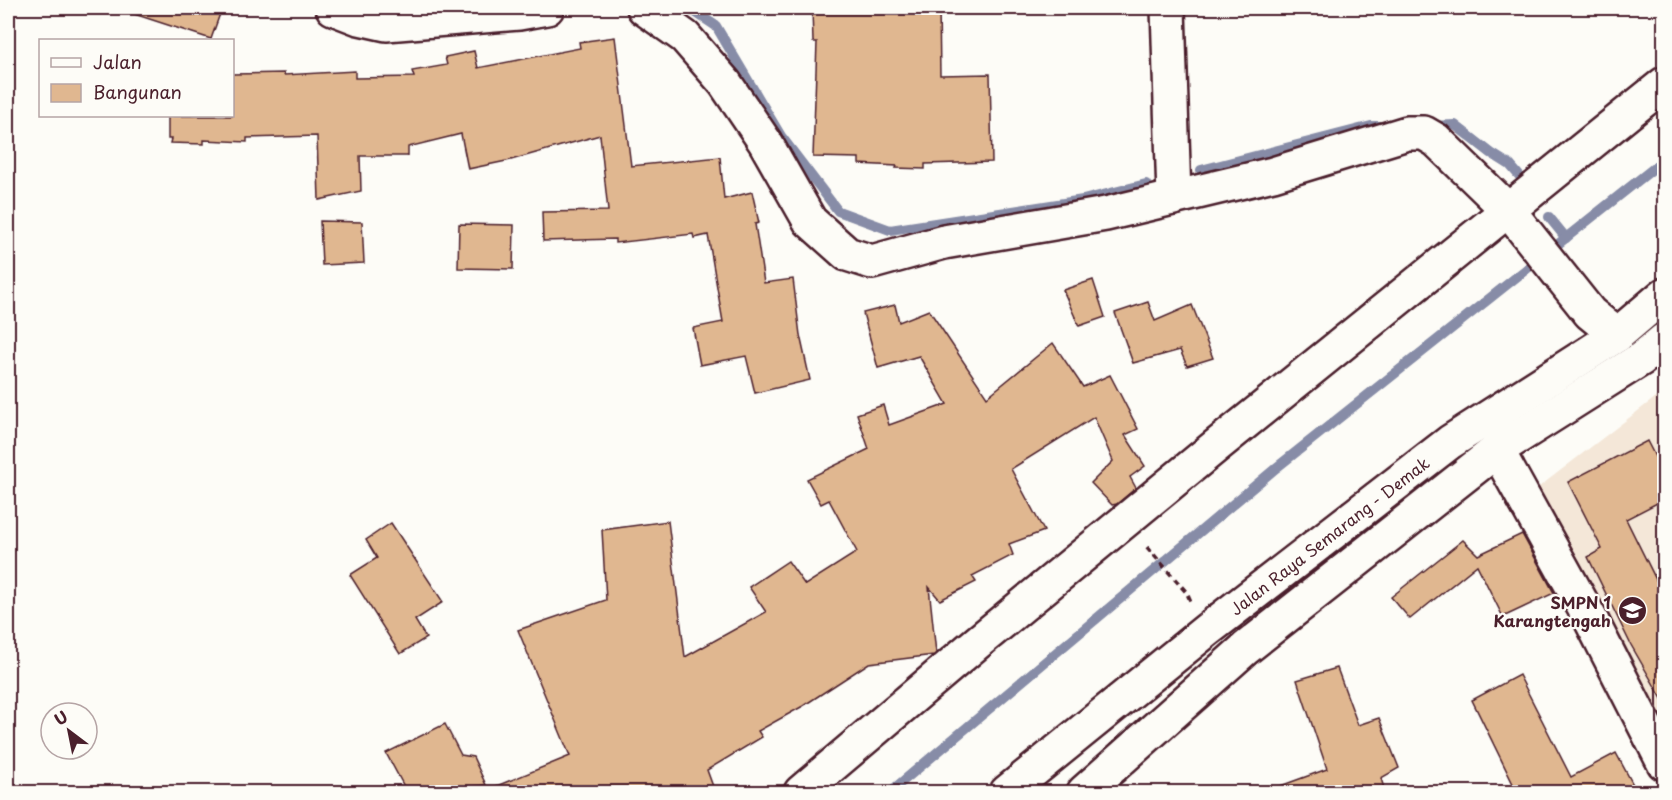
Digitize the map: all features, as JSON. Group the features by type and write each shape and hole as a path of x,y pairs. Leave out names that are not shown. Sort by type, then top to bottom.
{"main road":[{"path":"333,8 359,18 386,24 519,13 547,8"},
{"path":"644,8 685,37 725,83 765,142 810,221 848,254 862,260 872,262 944,242 1106,214 1273,174 1407,133 1424,133 1436,140 1509,211 1590,313 1617,335"},
{"path":"1168,8 1174,198"},
{"path":"801,792 978,642 1216,446 1665,84"},
{"name":"Jalan Raya Semarang - Demak","path":"1007,792 1207,630 1450,442 1617,335 1665,295"},
{"path":"1084,792 1246,648 1497,450 1641,359 1665,340"},
{"path":"1497,450 1591,620 1665,762"}],"path":[{"path":"1144,542 1187,593"}],"shaded area":[{"name":"SMPN 1 Karangtengah","path":"1664,391 1664,733 1535,490"}],"building":[{"path":"132,8 222,8 211,39 131,13"},
{"path":"812,8 939,8 940,75 990,74 992,162 925,164 925,169 859,164 859,158 813,157 817,42 813,42"},
{"path":"615,37 631,166 720,157 724,199 752,192 759,223 755,224 764,283 793,279 800,335 810,380 755,393 746,356 700,365 693,328 723,322 708,235 694,238 693,234 615,243 615,239 543,241 542,212 608,211 600,135 511,160 468,169 461,134 408,147 408,156 360,156 361,191 319,200 317,136 247,138 247,142 204,140 204,144 170,143 171,139 168,139 168,117 234,117 234,74 284,73 284,75 355,71 355,78 414,77 412,71 447,65 445,57 474,51 478,68 580,48 579,42"},
{"path":"320,221 362,222 364,263 322,265"},
{"path":"459,224 514,225 513,269 458,268"},
{"path":"1093,280 1105,317 1079,326 1063,290"},
{"path":"1148,302 1155,321 1192,305 1213,358 1187,366 1180,350 1133,363 1115,313"},
{"path":"895,305 899,322 929,310 987,397 1053,343 1083,387 1110,375 1138,429 1125,435 1145,466 1130,477 1136,488 1117,504 1112,505 1091,483 1113,461 1094,417 1011,469 1044,531 1009,544 1013,555 972,576 976,582 940,600 929,587 936,653 869,663 803,706 758,731 762,737 707,770 715,792 482,792 570,756 518,630 606,600 602,530 668,521 685,657 766,612 749,587 788,561 805,585 857,552 829,500 821,504 807,479 869,449 857,414 883,405 889,425 947,404 919,356 878,368 863,313"},
{"path":"1647,441 1665,476 1665,499 1626,519 1665,598 1665,704 1631,645 1588,557 1602,549 1568,482"},
{"path":"391,523 443,602 415,620 426,638 400,654 350,575 377,558 366,540"},
{"path":"1522,534 1554,593 1503,617 1477,565 1410,619 1391,597 1463,540 1478,555"},
{"path":"1337,668 1358,725 1379,718 1399,768 1381,778 1385,792 1273,792 1272,789 1327,769 1297,680"},
{"path":"1519,675 1571,777 1616,753 1637,792 1517,792 1472,700"},
{"path":"445,724 461,755 473,757 486,785 463,788 458,792 407,792 386,753"}],"waterway":[{"path":"689,8 716,26 781,136 838,211 890,230 1083,200 1146,184"},
{"path":"1430,126 1455,125 1510,165 1522,179"},
{"path":"1201,170 1371,126 1388,126"},
{"path":"890,792 1276,468 1664,160"},
{"path":"1549,217 1566,238"}],"place":[{"name":"SMPN 1 Karangtengah","path":"1632,611"}]}
